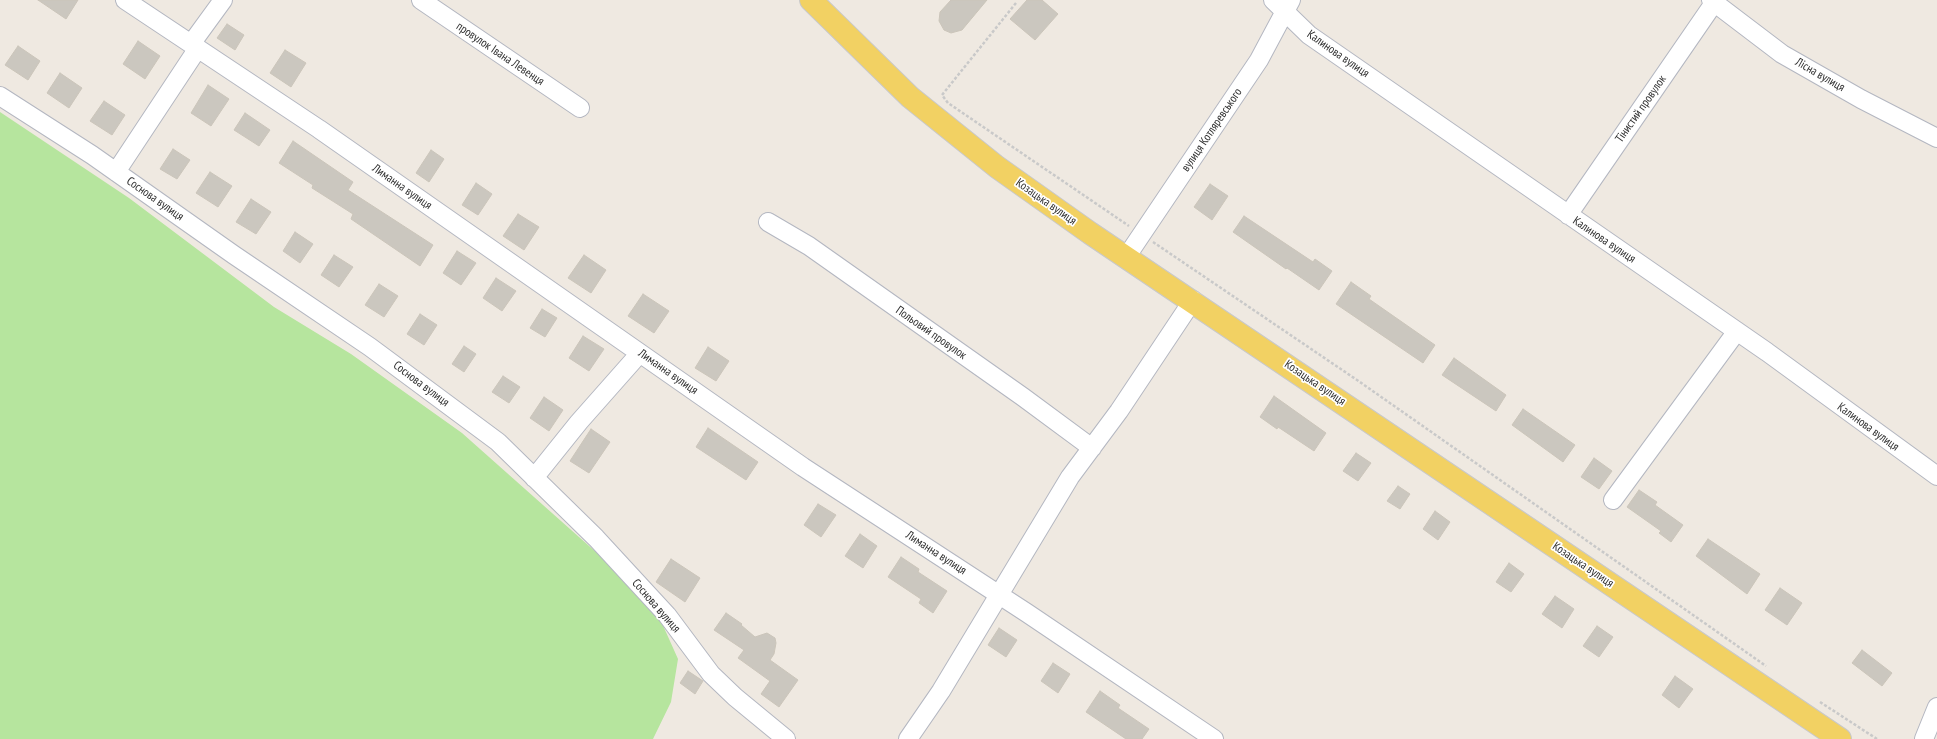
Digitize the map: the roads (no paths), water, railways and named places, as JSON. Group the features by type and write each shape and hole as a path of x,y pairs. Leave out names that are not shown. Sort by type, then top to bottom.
{"main road":[{"name":"Козацька вулиця","path":"811,0 905,92 944,126 997,167 1840,739"}],"street":[{"name":"Лиманна вулиця","path":"125,0 319,129 803,466 999,594 1214,739"},
{"path":"116,172 223,0"},
{"name":"провулок Івана Левенця","path":"421,0 580,108"},
{"name":"Лісна вулиця","path":"1713,1 1782,54 1861,99 1937,138"},
{"name":"Тінистий провулок","path":"1568,215 1713,1"},
{"name":"вулиця Котляревського","path":"1127,256 1200,150 1254,66 1283,4"},
{"name":"Калинова вулиця","path":"1283,4 1309,35 1737,331 1937,476"},
{"name":"Соснова вулиця","path":"0,96 116,172 234,255 370,346 498,442 596,538 667,615 711,674 734,697 786,739"},
{"name":"Польовий провулок","path":"768,222 815,251 1023,397 1092,448"},
{"path":"908,739 941,691 1070,477 1127,399 1193,300"},
{"path":"1613,500 1737,331"},
{"path":"534,478 579,422 640,353"},
{"path":"1924,739 1937,707"}]}
